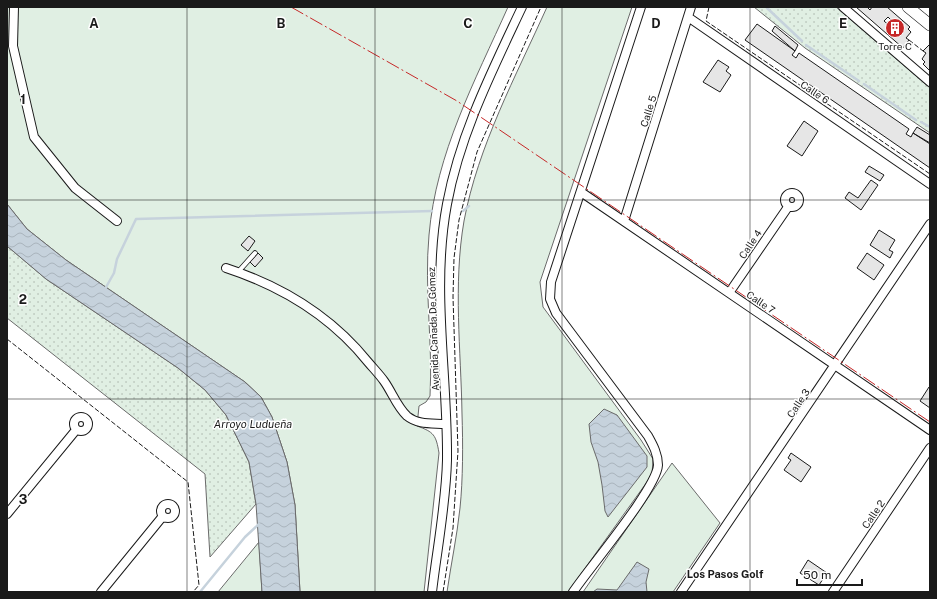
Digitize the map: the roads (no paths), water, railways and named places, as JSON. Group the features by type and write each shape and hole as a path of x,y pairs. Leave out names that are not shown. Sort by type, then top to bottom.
{"main road":[{"path":"908,7 930,25"}],"street":[{"path":"14,7 13,46 34,137 75,188 117,221"},
{"name":"Avenida Cañada De Gómez","path":"432,592 441,526 446,460 440,274 447,205 455,168 468,130 522,7"},
{"path":"573,592 654,479 658,465 655,450 648,436 556,313 550,299 551,282 641,7"},
{"name":"Calle 5","path":"624,221 691,7"},
{"path":"842,7 930,82"},
{"name":"Calle 6","path":"688,17 930,184"},
{"name":"Calle 7","path":"581,192 930,430"},
{"name":"Calle 4","path":"729,293 788,207"},
{"name":"Calle 3","path":"681,592 930,224"},
{"path":"226,268 279,289 299,300 325,319 366,358 384,381 400,408 408,417 421,423 445,424"},
{"path":"7,514 76,430"},
{"name":"Calle 2","path":"833,592 930,448"},
{"path":"102,592 163,516"}],"lane":[{"path":"238,272 255,253"}],"water":[{"name":"Arroyo Ludueña","path":"7,204 27,229 66,260 245,382 261,397 272,417 287,462 295,505 300,592 262,592 256,504 249,462 226,415 205,390 178,368 46,279 7,246"},
{"path":"604,409 617,415 647,456 647,467 608,517 605,511 598,462 591,442 589,424"},
{"path":"637,562 649,569 646,582 647,592 593,592 597,589 617,590"}],"waterway":[{"path":"767,8 802,41"},
{"path":"806,45 859,81"},
{"path":"864,84 916,120"},
{"path":"921,122 930,127"},
{"path":"463,211 469,206"},
{"path":"105,289 114,273 117,259 136,219 432,211"},
{"path":"200,592 245,537 259,524"}],"place":[{"name":"Torre C","path":"895,28"}],"district":[{"name":"Los Pasos Golf","path":"725,574"}]}
